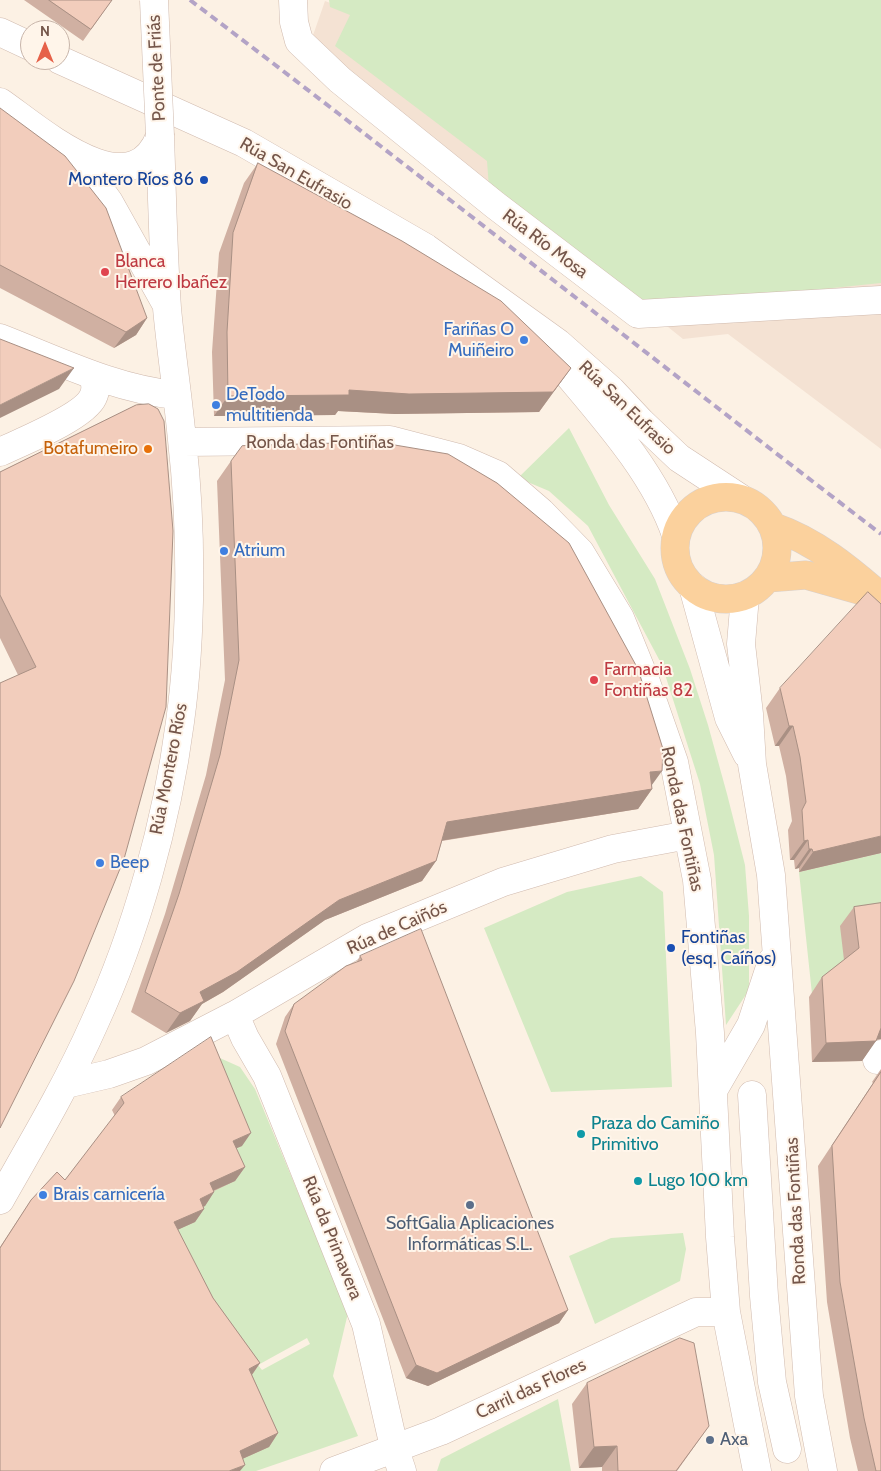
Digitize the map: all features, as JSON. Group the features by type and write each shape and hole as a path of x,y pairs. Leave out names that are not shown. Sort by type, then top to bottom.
{"main road":[{"path":"712,498 740,498 760,508 774,527 778,553 774,566 768,578 758,588 745,596 732,599 705,595 693,587 683,576 677,563 674,550 676,535 681,523 700,503 712,498"},
{"path":"774,527 788,532 837,561 875,595"},
{"path":"768,578 806,575 875,595"}],"street":[{"name":"Ponte de Friás","path":"154,0 160,136"},
{"name":"Rúa Río Mosa","path":"293,0 294,22 299,41 340,80 495,205 638,314 881,300"},
{"path":"0,32 20,41"},
{"name":"Rúa San Eufrasio","path":"70,65 244,143 426,248 558,343 611,390 679,458 740,498"},
{"name":"Rúa Montero Ríos","path":"0,102 73,153 106,166 130,168 147,158 156,148 160,136"},
{"name":"Rúa Montero Ríos","path":"0,1200 66,1084 95,1024 127,944 154,850 180,722 186,663 188,535 183,442 167,306 160,136"},
{"name":"Rúa Montero Ríos","path":"73,153 109,202 157,293 167,306"},
{"name":"Rúa San Eufrasio","path":"517,313 634,458 669,514 676,535"},
{"path":"0,338 93,375 150,393 176,395"},
{"path":"0,452 75,415 93,398 96,387 93,375"},
{"name":"Ronda das Fontiñas","path":"183,442 390,440 459,458 498,475 541,512 580,552 620,618 646,682 674,762 697,880 714,1097 720,1237 726,1312 757,1471"},
{"name":"Ronda das Fontiñas","path":"693,587 730,718 752,764"},
{"name":"Ronda das Fontiñas","path":"745,596 741,644 749,714 752,764 771,875 790,1113 799,1277 809,1396 823,1471"},
{"name":"Rúa de Caiñós","path":"66,1084 108,1074 146,1061 235,1015 367,938 503,882 613,849 688,834"},
{"name":"Ronda das Fontiñas","path":"714,1097 751,1025 776,950"},
{"name":"Rúa da Primavera","path":"235,1015 245,1038 267,1076 366,1324 398,1459"},
{"path":"714,1097 744,1094 766,1096 790,1113"},
{"path":"752,1094 761,1251 772,1382 787,1449"},
{"name":"Carril das Flores","path":"334,1471 398,1459 441,1431 696,1312 726,1312"}],"shaded area":[{"path":"325,1 598,104 881,147 881,449 728,334 683,339 311,41"}],"green space":[{"path":"329,0 881,0 881,283 648,307 489,188 487,161 335,46 350,15 330,7"},
{"path":"569,428 609,505 655,579 690,669 727,794 745,865 749,916 749,990 726,1025 714,855 700,784 662,665 588,526 549,491 518,478"},
{"path":"881,853 881,921 848,991 812,994 799,872"},
{"path":"641,876 663,892 672,1087 551,1092 484,928 567,892"},
{"path":"202,1050 240,1067 255,1089 348,1313 333,1376 358,1436 256,1471 233,1471 204,1311 159,1184 241,1146","holes":["307,1338 310,1344 262,1370 258,1365"]},
{"path":"683,1233 686,1249 680,1281 595,1324 569,1256 611,1238"},
{"path":"558,1399 571,1471 437,1471 441,1459"}],"building":[{"path":"49,0 112,0 91,29"},
{"path":"0,108 65,156 106,208 147,318 126,332 0,265"},
{"path":"258,163 402,241 501,301 571,368 553,392 409,394 349,390 349,395 228,396 227,332 233,233"},
{"path":"0,339 74,368 0,405"},
{"path":"149,404 158,409 164,421 173,531 166,707 124,859 74,981 0,1128 0,683 36,667 0,595 0,472 136,405"},
{"path":"377,442 448,454 497,483 569,543 638,669 663,749 662,771 650,772 652,789 447,822 436,861 339,900 237,972 200,992 204,1001 180,1013 145,992 179,894 220,755 239,660 231,461 242,446"},
{"path":"868,592 881,604 881,836 813,852 812,849 809,849 808,840 804,841 802,810 806,802 800,757 793,726 789,726 780,688"},
{"path":"881,903 881,1028 876,1041 826,1043 822,977 859,948 854,907"},
{"path":"421,929 568,1310 437,1373 416,1365 285,1031 294,1004 346,966 362,960 360,956"},
{"path":"211,1037 251,1133 233,1141 245,1167 210,1183 214,1192 200,1199 204,1209 174,1222 213,1298 260,1363 249,1369 278,1433 240,1451 245,1465 229,1471 0,1471 0,1248 31,1200 57,1172 65,1180 124,1103 121,1097"},
{"path":"881,1072 881,1471 876,1471 864,1418 840,1282 832,1146"},
{"path":"680,1338 694,1343 709,1426 676,1471 618,1471 617,1446 594,1447 587,1383"}],"railway":[{"path":"190,0 881,534"}],"place":[{"name":"Montero Ríos 86","path":"204,180"},
{"name":"Blanca Herrero Ibañez","path":"105,272"},
{"name":"Fariñas O Muiñeiro","path":"524,340"},
{"name":"DeTodo multitienda","path":"216,405"},
{"name":"Botafumeiro","path":"148,449"},
{"name":"Atrium","path":"224,551"},
{"name":"Farmacia Fontiñas 82","path":"594,680"},
{"name":"Beep","path":"100,863"},
{"name":"Fontiñas (esq. Caíños)","path":"671,948"},
{"name":"Praza do Camiño Primitivo","path":"581,1134"},
{"name":"Lugo 100 km","path":"638,1181"},
{"name":"Brais carnicería","path":"43,1195"},
{"name":"SoftGalia Aplicaciones Informáticas S.L.","path":"470,1205"},
{"name":"Axa","path":"710,1440"}]}
